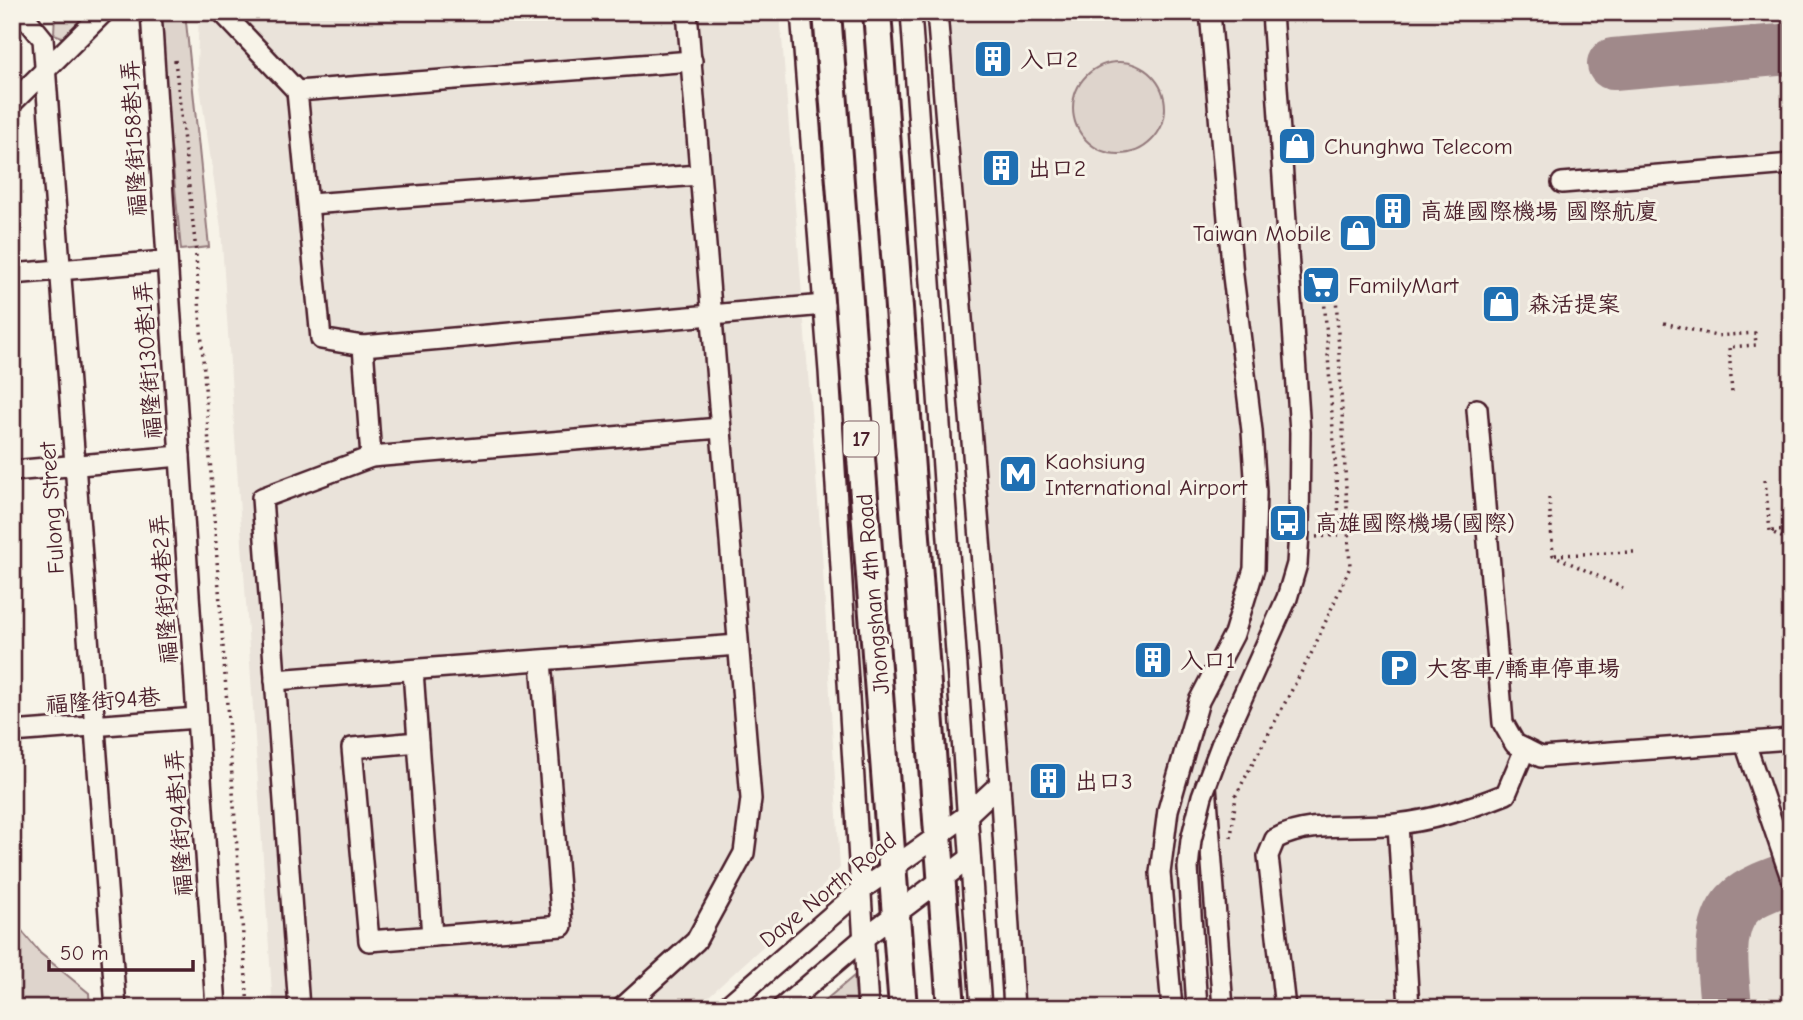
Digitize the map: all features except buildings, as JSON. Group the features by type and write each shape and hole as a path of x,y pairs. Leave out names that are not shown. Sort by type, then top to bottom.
{"main road":[{"name":"Jhongshan 4th Road","path":"827,12 903,1008"},
{"name":"Jhongshan 4th Road","path":"877,12 951,1008"}],"street":[{"path":"12,103 104,12"},
{"name":"福隆街158巷1弄","path":"151,12 165,261"},
{"path":"222,12 297,91 321,339 363,346 824,306"},
{"path":"622,1008 696,941 744,853 751,799 687,12"},
{"name":"Jhongshan 4th Road","path":"801,12 824,306 868,1008"},
{"path":"911,12 981,1008"},
{"path":"937,12 1000,784 1014,1008"},
{"path":"1172,1008 1160,873 1168,810 1199,701 1234,634 1254,569 1256,492 1253,443 1233,276 1209,12"},
{"path":"1197,1008 1188,869 1191,840 1202,796 1223,740 1287,598 1297,564 1300,432 1272,12"},
{"name":"Fulong Street","path":"21,17 43,38 73,466 116,1008"},
{"path":"297,91 691,61"},
{"path":"1562,183 1791,164"},
{"path":"310,204 699,175"},
{"path":"12,274 165,261"},
{"name":"福隆街130巷1弄","path":"165,261 180,456"},
{"path":"363,346 371,457"},
{"path":"1478,408 1503,723 1515,744 1541,757 1791,739"},
{"path":"299,1008 262,498 371,457 720,428"},
{"path":"12,471 180,456"},
{"name":"福隆街94巷2弄","path":"180,456 197,718"},
{"path":"275,680 738,645"},
{"path":"418,742 352,748 369,941 562,926 541,661"},
{"path":"412,671 432,936"},
{"name":"福隆街94巷","path":"12,732 197,718"},
{"name":"福隆街94巷1弄","path":"197,718 216,1008"},
{"path":"1745,743 1791,878"},
{"path":"1285,1008 1268,856 1275,839 1291,830 1398,824 1465,810 1506,794 1525,749"},
{"path":"1205,771 1223,1008"},
{"name":"Daye North Road","path":"725,1008 861,890 967,815 1000,784"},
{"path":"1398,824 1409,1008"},
{"path":"782,1008 897,911 970,858"}],"path":[{"path":"175,53 195,242 248,1008"},
{"path":"1230,839 1236,795 1312,652 1350,567 1336,294"},
{"path":"1324,295 1335,454 1346,453"},
{"path":"1664,323 1716,336 1755,332 1756,345 1729,347 1732,394"},
{"path":"1765,480 1770,531"},
{"path":"1549,498 1553,555"},
{"path":"1770,531 1791,530"},
{"path":"1770,531 1791,541"},
{"path":"1553,555 1634,552"},
{"path":"1553,555 1623,588"}],"shaded area":[{"path":"55,12 98,12 70,40 54,34"},
{"path":"158,12 185,12 209,247 181,250"},
{"path":"199,12 780,12 822,553 840,868 783,928 696,1008 273,1008 221,228 197,67"},
{"name":"Kaohsiung International Airport","path":"931,12 1791,12 1791,1008 1002,1008"},
{"path":"1110,62 1128,62 1145,69 1158,82 1165,99 1165,117 1158,134 1145,147 1128,154 1110,154 1093,147 1080,134 1073,117 1073,99 1080,82 1093,69"},
{"path":"12,919 40,953 89,993 90,1008 12,1008"},
{"path":"854,976 857,1008 816,1008"}],"taxiway":[{"path":"1613,64 1791,49"},
{"path":"1726,1008 1722,951 1723,937 1732,911 1752,893 1791,877"}],"place":[{"name":"入口2","path":"993,59"},
{"name":"Chunghwa Telecom","path":"1297,146"},
{"name":"出口2","path":"1001,168"},
{"name":"高雄國際機場 國際航廈","path":"1393,211"},
{"name":"Taiwan Mobile","path":"1358,233"},
{"name":"FamilyMart","path":"1321,285"},
{"name":"森活提案","path":"1501,304"},
{"name":"Kaohsiung International Airport","path":"1018,474"},
{"name":"高雄國際機場(國際)","path":"1288,523"},
{"name":"入口1","path":"1153,660"},
{"name":"大客車/轎車停車場","path":"1399,668"},
{"name":"出口3","path":"1048,781"}]}
